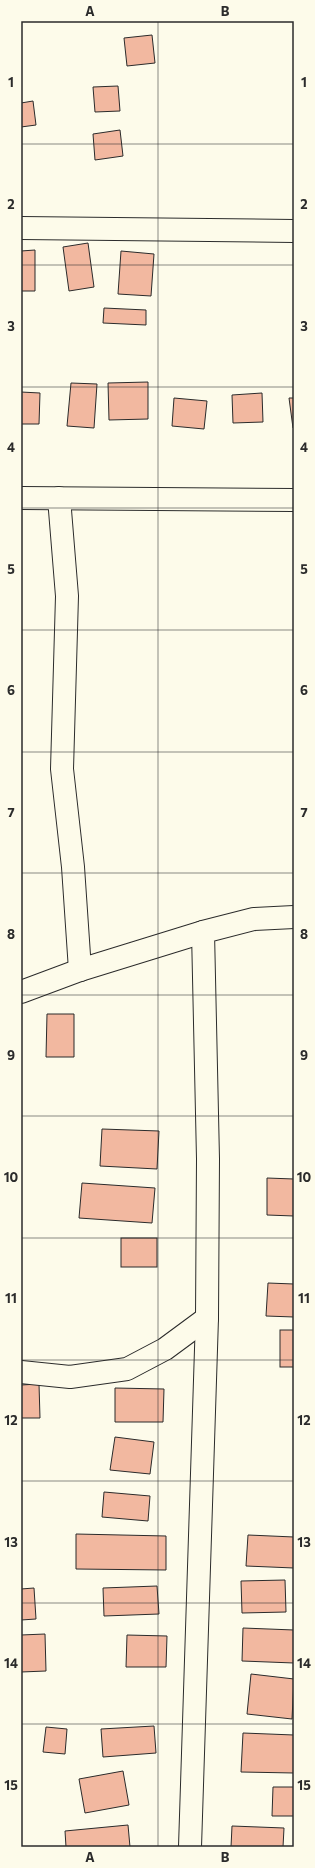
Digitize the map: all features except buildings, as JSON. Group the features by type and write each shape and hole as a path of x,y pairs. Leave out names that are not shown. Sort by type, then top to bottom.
{"street":[{"path":"21,228 294,231"},
{"path":"21,498 294,500"},
{"path":"59,498 67,596 62,769 73,867 80,970"},
{"path":"21,992 80,970 203,932 254,919 294,917"},
{"path":"190,1847 207,1318 208,1160 203,932"},
{"path":"21,1372 70,1376 127,1369 165,1349 207,1318"}]}
